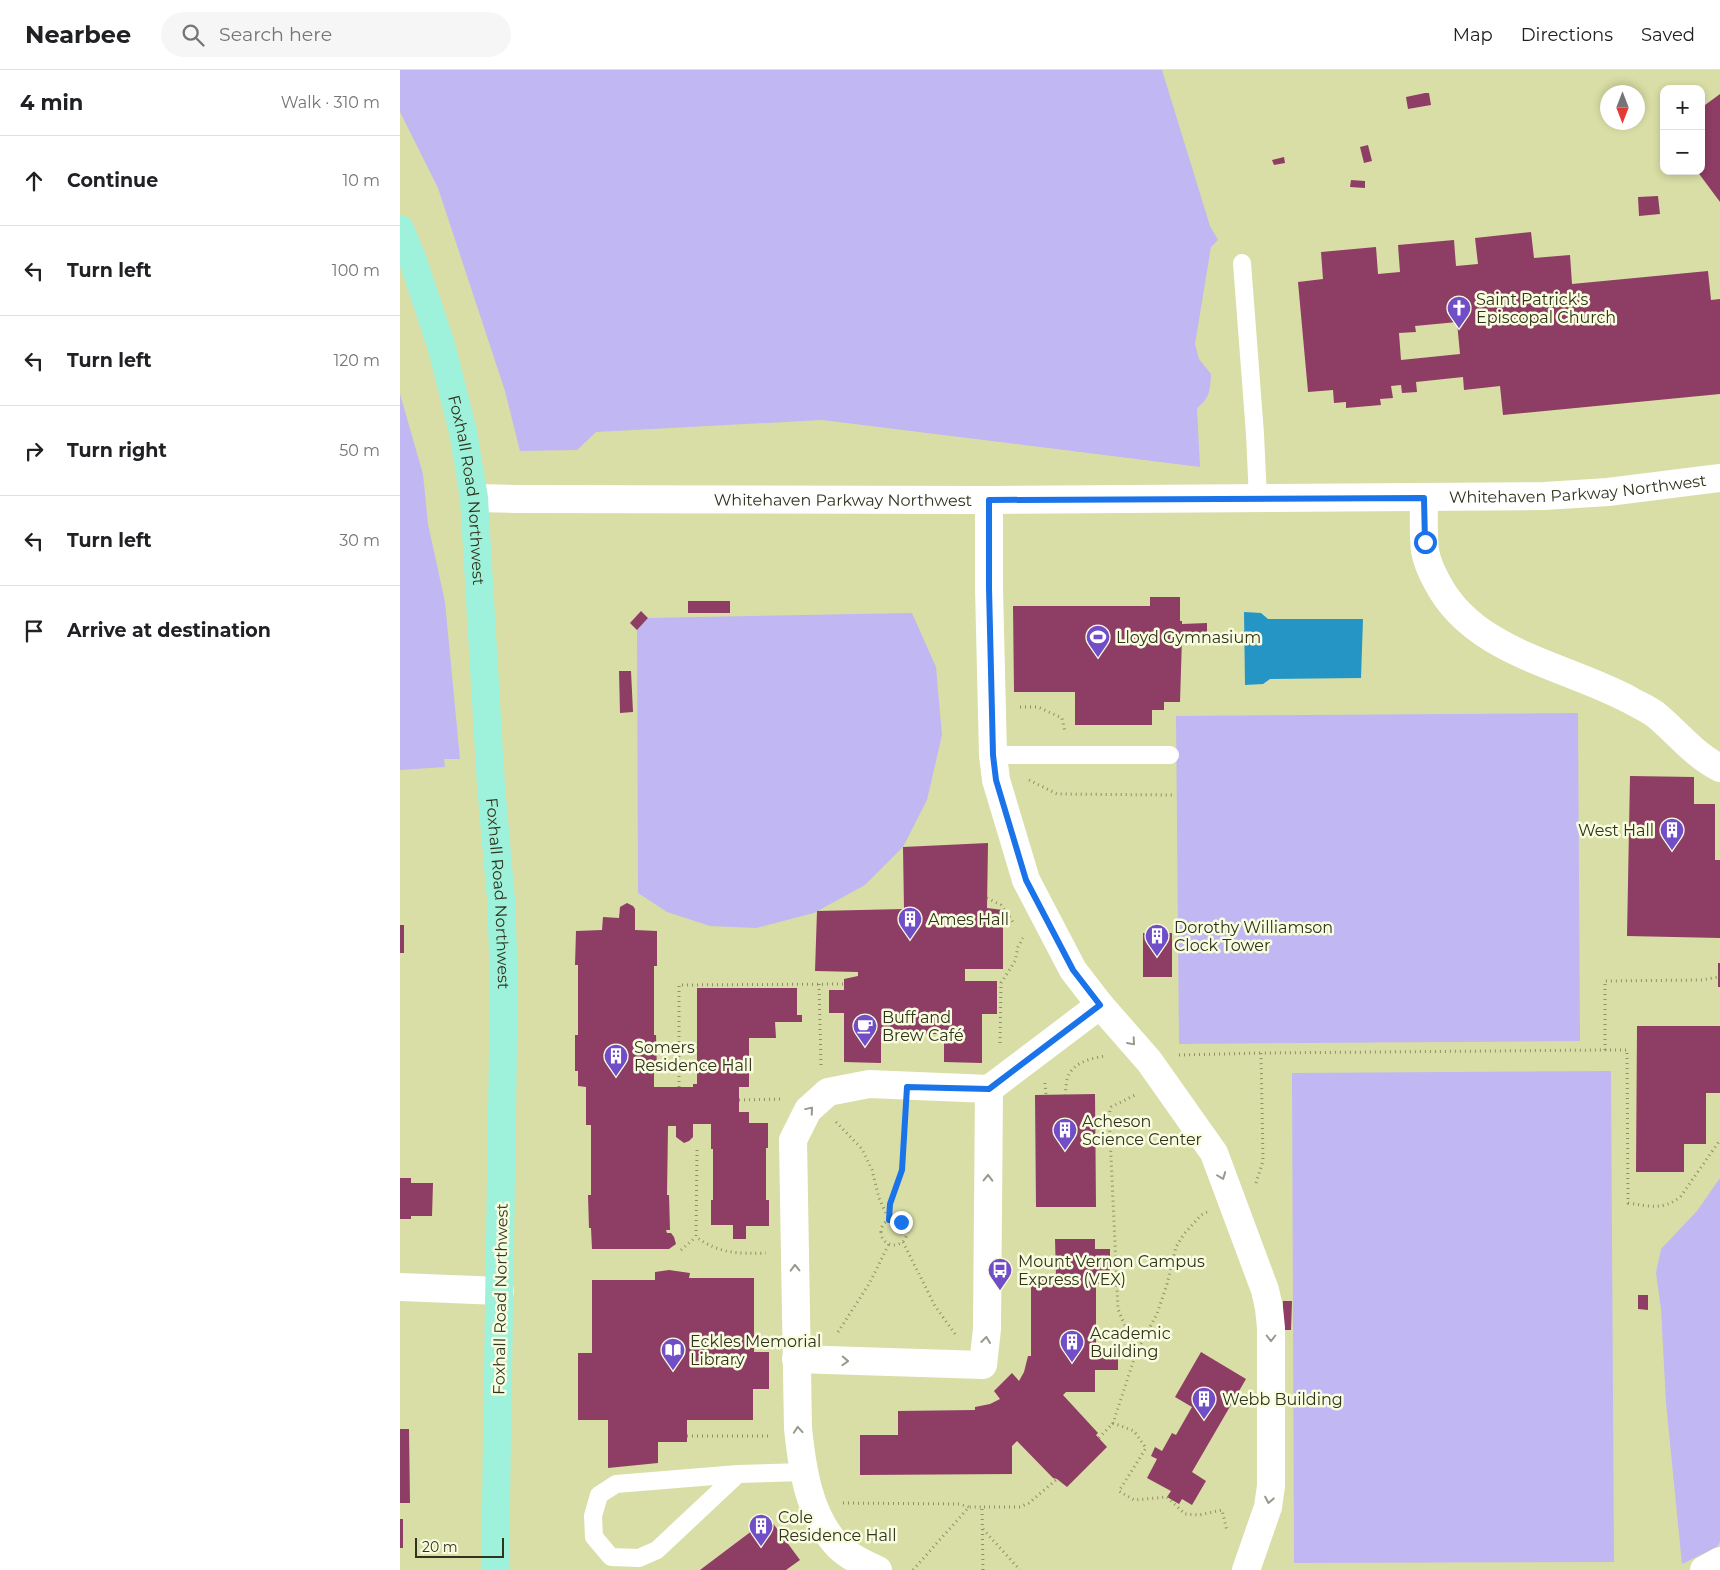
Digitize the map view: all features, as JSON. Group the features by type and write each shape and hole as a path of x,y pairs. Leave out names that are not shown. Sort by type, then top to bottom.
{"main road":[{"name":"Foxhall Road Northwest","path":"400,229 412,258 441,345 463,432 474,498 491,786 502,919 504,981 495,1570"}],"street":[{"name":"Whitehaven Parkway Northwest","path":"474,498 517,500 1424,498 1599,493 1720,478"},
{"path":"1424,498 1425,551 1431,571 1454,610 1472,627 1495,642 1628,699 1655,714 1690,748 1720,768"},
{"path":"989,500 993,755 996,780 1026,880 1073,970 1100,1005 1149,1061 1214,1153 1266,1290 1271,1328 1271,1486 1268,1507 1246,1570"},
{"path":"878,1570 859,1561 839,1546 825,1528 813,1503 804,1472 798,1436 793,1140 808,1110 828,1092 869,1084 907,1087 994,1086 1100,1005"},
{"path":"796,1359 983,1365 987,1329 994,1086"},
{"path":"400,1287 500,1291"},
{"path":"1704,1570 1720,1561"}],"lane":[{"path":"1242,263 1258,499"},
{"path":"993,755 1170,755"},
{"path":"738,1474 657,1550 639,1558 612,1557 594,1537 593,1516 600,1495 616,1484 738,1474 804,1472"}],"path":[{"path":"1019,707 1038,707 1062,718 1066,737"},
{"path":"1029,780 1057,794 1173,795"},
{"path":"987,898 1001,906 1018,929"},
{"path":"994,1086 1001,983 1015,961 1023,937"},
{"path":"1605,1050 1605,981 1702,980 1718,977"},
{"path":"819,984 818,1100 862,1149 872,1170 879,1198 889,1220"},
{"path":"680,1087 679,985 844,984"},
{"path":"1170,1055 1627,1050 1628,1203 1657,1207 1675,1202 1720,1140"},
{"path":"1099,1438 1113,1423 1136,1354 1157,1314 1176,1247 1184,1234 1201,1215 1231,1199 1252,1191 1258,1179 1263,1161 1261,1053"},
{"path":"1065,1095 1068,1075 1082,1062 1096,1057 1110,1056"},
{"path":"889,1220 897,1220 906,1227 907,1235 903,1242 896,1245 889,1244 883,1238 882,1230 889,1220 890,1204 902,1170 907,1087"},
{"path":"1136,1354 1118,1309 1109,1114 1111,1107 1142,1092"},
{"path":"739,1100 818,1100"},
{"path":"681,1250 696,1237 697,1150"},
{"path":"696,1237 719,1249 732,1253 795,1252"},
{"path":"903,1242 935,1306 958,1338"},
{"path":"836,1336 869,1284 889,1244"},
{"path":"1113,1423 1134,1431 1146,1448 1119,1492 1134,1500 1167,1497 1185,1514 1199,1515 1222,1510 1228,1536"},
{"path":"687,1436 798,1436"},
{"path":"813,1503 959,1504 969,1507 1020,1507 1030,1503 1057,1479"},
{"path":"914,1570 969,1507"},
{"path":"982,1507 983,1570"},
{"path":"982,1529 1020,1570"}],"shaded area":[{"path":"400,70 1162,70 1210,226 1218,240 1211,247 1195,344 1199,359 1211,374 1209,394 1205,401 1197,408 1200,467 822,420 596,432 577,450 520,451 505,391 438,188 400,112"},
{"path":"400,394 423,474 428,524 445,602 460,759 444,759 445,767 400,770"},
{"path":"912,613 936,667 942,735 927,800 903,847 865,885 814,913 756,928 710,926 667,912 638,893 637,630 648,618"},
{"path":"1578,713 1580,1041 1179,1044 1176,716"},
{"path":"1611,1071 1614,1562 1294,1563 1292,1073"},
{"path":"1720,1178 1720,1542 1717,1547 1682,1564 1666,1403 1661,1309 1656,1273 1661,1249 1697,1211"}],"water":[{"path":"1244,612 1261,613 1268,619 1363,619 1361,678 1270,679 1263,684 1245,685"}],"building":[{"path":"1429,93 1431,105 1408,109 1406,97"},
{"path":"1720,94 1720,202 1700,175 1705,175 1705,105"},
{"path":"1368,145 1372,161 1364,163 1360,147"},
{"path":"1284,157 1285,163 1274,165 1272,160"},
{"path":"1351,180 1365,181 1365,188 1350,187"},
{"path":"1658,196 1660,214 1639,216 1638,197"},
{"path":"1531,232 1534,258 1570,255 1572,284 1708,271 1711,300 1720,299 1720,394 1503,415 1500,386 1464,390 1463,377 1416,382 1417,392 1402,393 1401,385 1391,386 1393,398 1380,399 1381,405 1346,408 1346,402 1334,403 1333,390 1308,392 1298,282 1323,279 1321,252 1376,247 1378,274 1400,272 1398,245 1454,240 1456,266 1478,264 1475,238","holes":["1457,322 1460,354 1401,360 1399,333 1416,332 1415,326"]},
{"name":"Lloyd Gymnasium","path":"1150,597 1180,597 1180,621 1182,621 1182,624 1207,623 1207,637 1182,638 1180,702 1164,702 1164,710 1152,710 1152,725 1075,725 1075,692 1014,692 1013,606 1150,606"},
{"path":"688,601 730,601 730,613 688,613"},
{"path":"641,611 648,618 637,630 630,623"},
{"path":"619,671 631,671 633,712 620,713"},
{"name":"West Hall","path":"1630,776 1694,777 1694,804 1715,804 1715,860 1720,860 1720,938 1627,936"},
{"name":"Ames Hall","path":"988,843 987,908 1003,910 1003,969 965,969 965,981 997,981 997,1014 982,1014 982,1063 944,1062 944,1034 881,1034 881,1063 844,1062 844,1013 829,1013 829,990 844,990 844,979 858,976 858,972 815,971 817,911 904,909 903,847"},
{"name":"Somers Residence Hall","path":"627,903 635,909 635,930 657,931 657,966 654,966 654,1035 656,1035 657,1071 654,1071 654,1087 693,1087 693,1084 697,1084 697,988 797,988 797,1015 802,1015 802,1022 775,1022 776,1038 749,1038 749,1087 739,1087 739,1112 749,1112 749,1123 768,1123 766,1200 769,1200 769,1226 746,1226 746,1239 733,1239 733,1225 711,1225 713,1149 711,1149 711,1124 693,1124 693,1137 684,1143 676,1137 676,1126 668,1126 667,1195 669,1195 670,1230 666,1230 667,1233 671,1233 674,1237 676,1244 669,1249 592,1249 588,1195 591,1195 591,1125 586,1125 586,1087 578,1086 578,1071 575,1071 575,1035 578,1035 578,965 575,965 576,931 602,930 603,917 619,918 620,907"},
{"path":"400,925 404,925 404,953 400,953"},
{"name":"Dorothy Williamson Clock Tower","path":"1143,933 1172,933 1172,977 1143,977"},
{"path":"1718,963 1720,963 1720,987 1718,987"},
{"path":"1637,1026 1720,1026 1720,1093 1706,1093 1706,1144 1684,1144 1684,1172 1636,1172"},
{"name":"Acheson Science Center","path":"1095,1094 1096,1207 1036,1207 1035,1095"},
{"path":"400,1178 411,1178 411,1183 433,1183 432,1216 411,1216 411,1219 400,1219"},
{"name":"Academic Building","path":"1055,1239 1095,1239 1095,1249 1110,1249 1110,1284 1096,1284 1096,1353 1118,1353 1118,1370 1095,1370 1095,1392 1066,1392 1063,1395 1098,1433 1096,1435 1107,1447 1067,1487 1053,1478 1017,1441 1012,1446 1012,1474 860,1475 860,1435 898,1435 898,1411 975,1410 975,1407 990,1404 1000,1399 994,1391 1012,1373 1019,1381 1024,1372 1028,1356 1031,1356 1031,1277 1056,1277"},
{"name":"Eckles Memorial Library","path":"669,1270 690,1273 689,1278 754,1278 754,1352 769,1352 769,1389 753,1389 753,1420 687,1420 687,1442 658,1442 658,1463 608,1468 608,1420 578,1420 578,1353 592,1353 592,1280 655,1280 655,1272"},
{"path":"1638,1295 1648,1295 1648,1310 1638,1309"},
{"path":"1283,1301 1292,1301 1291,1330 1283,1330"},
{"name":"Webb Building","path":"1201,1352 1246,1379 1192,1472 1206,1481 1192,1505 1182,1499 1179,1504 1167,1497 1171,1491 1147,1478 1157,1459 1151,1456 1155,1447 1162,1451 1172,1433 1176,1435 1192,1407 1175,1397"},
{"path":"400,1429 409,1429 410,1503 400,1503"},
{"name":"Cole Residence Hall","path":"769,1518 800,1560 786,1570 700,1570"},
{"path":"400,1519 403,1519 403,1548 400,1548"}],"place":[{"name":"Saint Patrick's Episcopal Church","path":"1459,329"},
{"name":"Lloyd Gymnasium","path":"1098,658"},
{"name":"West Hall","path":"1672,851"},
{"name":"Ames Hall","path":"910,940"},
{"name":"Dorothy Williamson Clock Tower","path":"1157,957"},
{"name":"Buff and Brew Café","path":"865,1047"},
{"name":"Somers Residence Hall","path":"616,1077"},
{"name":"Acheson Science Center","path":"1065,1151"},
{"name":"Mount Vernon Campus Express (VEX)","path":"1000,1291"},
{"name":"Academic Building","path":"1072,1363"},
{"name":"Eckles Memorial Library","path":"673,1371"},
{"name":"Webb Building","path":"1204,1420"},
{"name":"Cole Residence Hall","path":"761,1547"}],"route":[{"path":"901,1222 889,1220 890,1204 902,1170 907,1087 989,1089 1100,1005 1073,970 1026,880 996,780 993,755 989,500 1424,498 1425,542"}]}
